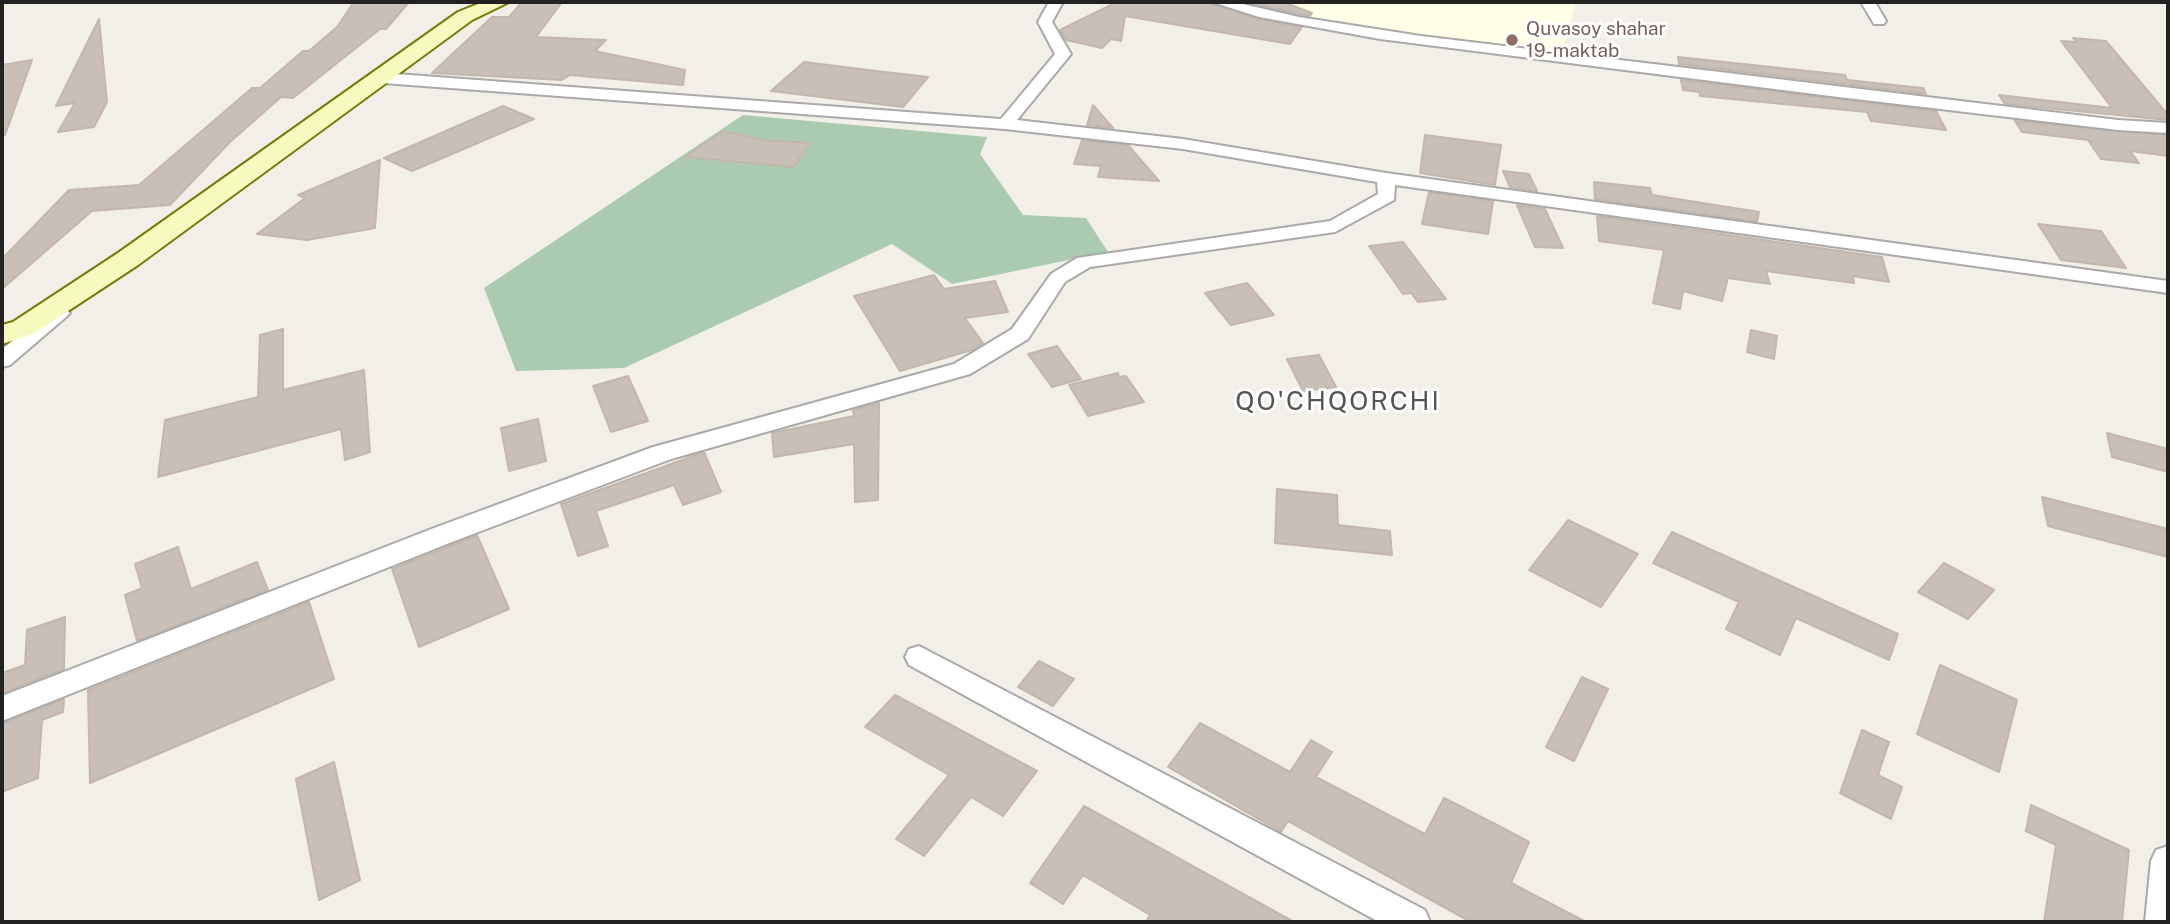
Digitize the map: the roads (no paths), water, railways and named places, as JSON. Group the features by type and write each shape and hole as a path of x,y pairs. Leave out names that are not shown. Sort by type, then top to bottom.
{"main road":[{"path":"2,334 23,328 128,259 383,78 465,16 499,2"}],"street":[{"path":"1005,124 1063,54 1045,22 1056,2"},
{"path":"1219,2 1283,21 1507,51 2077,120 2168,128"},
{"path":"1868,2 1879,21"},
{"path":"383,78 1005,124 1183,144 1386,178 2168,287"},
{"path":"2,709 443,534 662,453 962,369 1020,334 1058,278 1084,262 1335,226 1387,196 1386,178"},
{"path":"2,360 128,259"},
{"path":"919,657 1413,922"},
{"path":"2162,922 2168,861"}],"place":[{"name":"Quvasoy shahar 19-maktab","path":"1512,40"}],"district":[{"name":"QO'CHQORCHI","path":"1338,402"}]}
